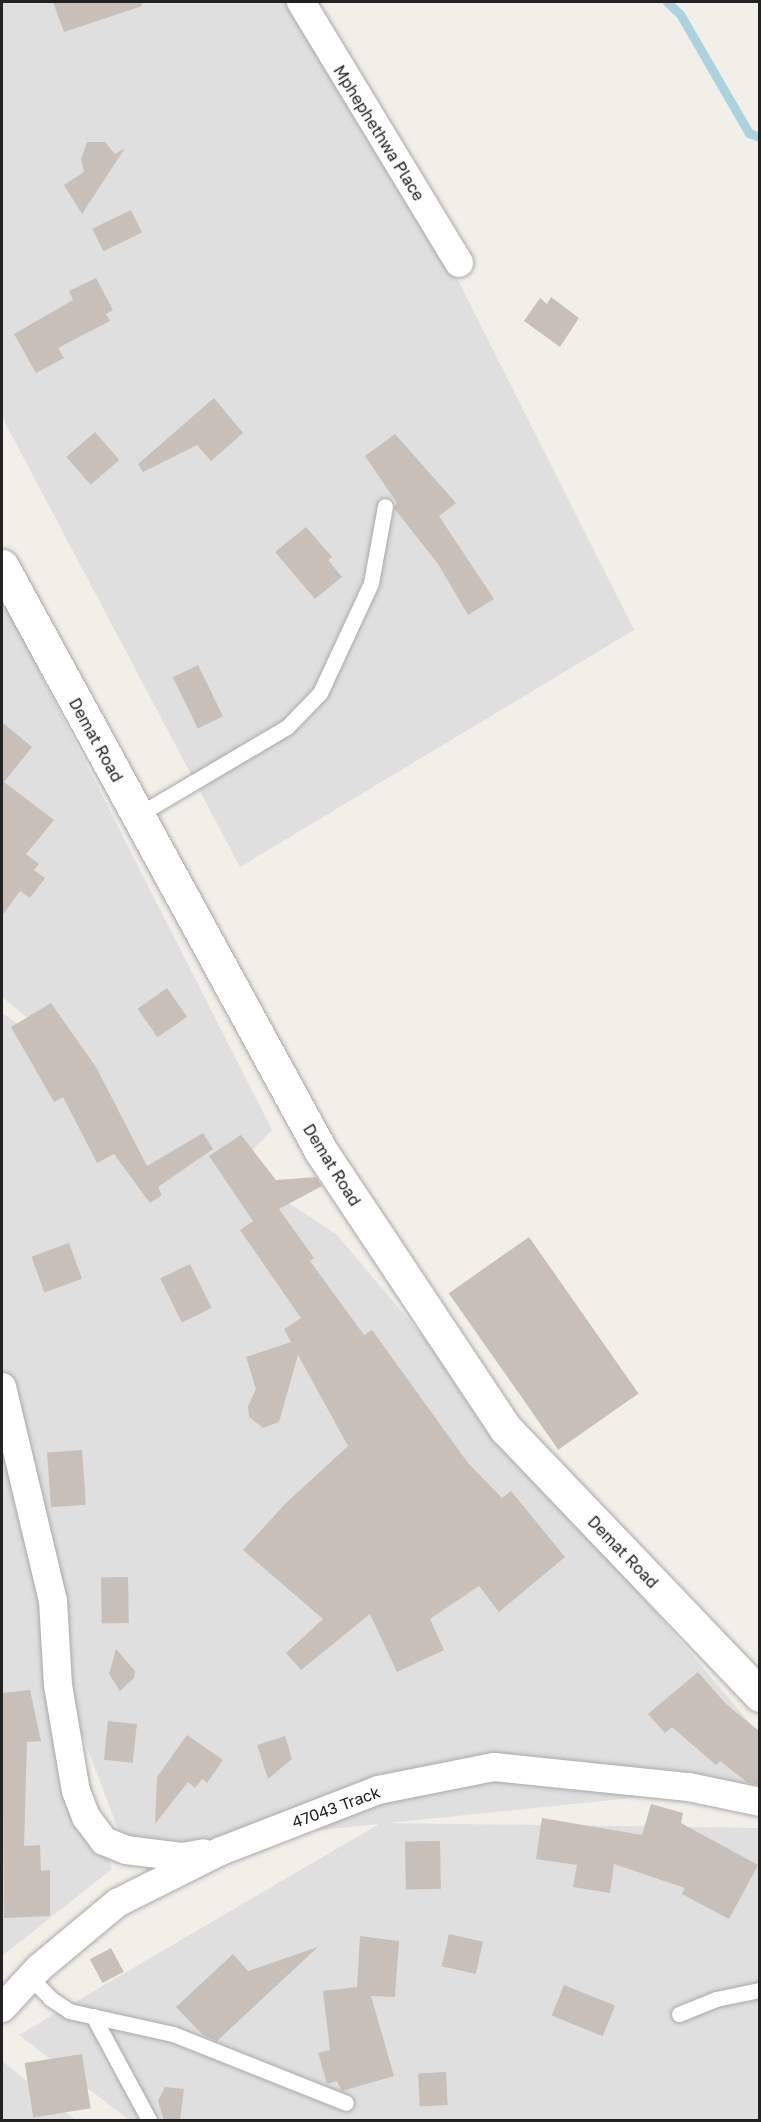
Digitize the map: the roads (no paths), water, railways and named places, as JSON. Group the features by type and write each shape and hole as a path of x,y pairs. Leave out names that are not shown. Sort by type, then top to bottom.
{"street":[{"name":"Mphephethwa Place","path":"301,2 459,263"},
{"name":"Demat Road","path":"2,566 321,1151 506,1429 759,1695"},
{"path":"2,1387 53,1601 58,1686 76,1791 86,1817 104,1841 126,1850 182,1857 221,1851"},
{"name":"47043 Track","path":"2,2008 30,1977 117,1903 221,1851 378,1790 494,1767 690,1787 759,1802"}],"lane":[{"path":"138,815 287,728 320,693 371,583 385,506"},
{"path":"30,1977 50,1998 69,2011 173,2034 346,2103"},
{"path":"679,2014 716,1999 759,1990"},
{"path":"93,2016 149,2121"}],"waterway":[{"path":"667,2 680,14 749,133 760,137"}]}
